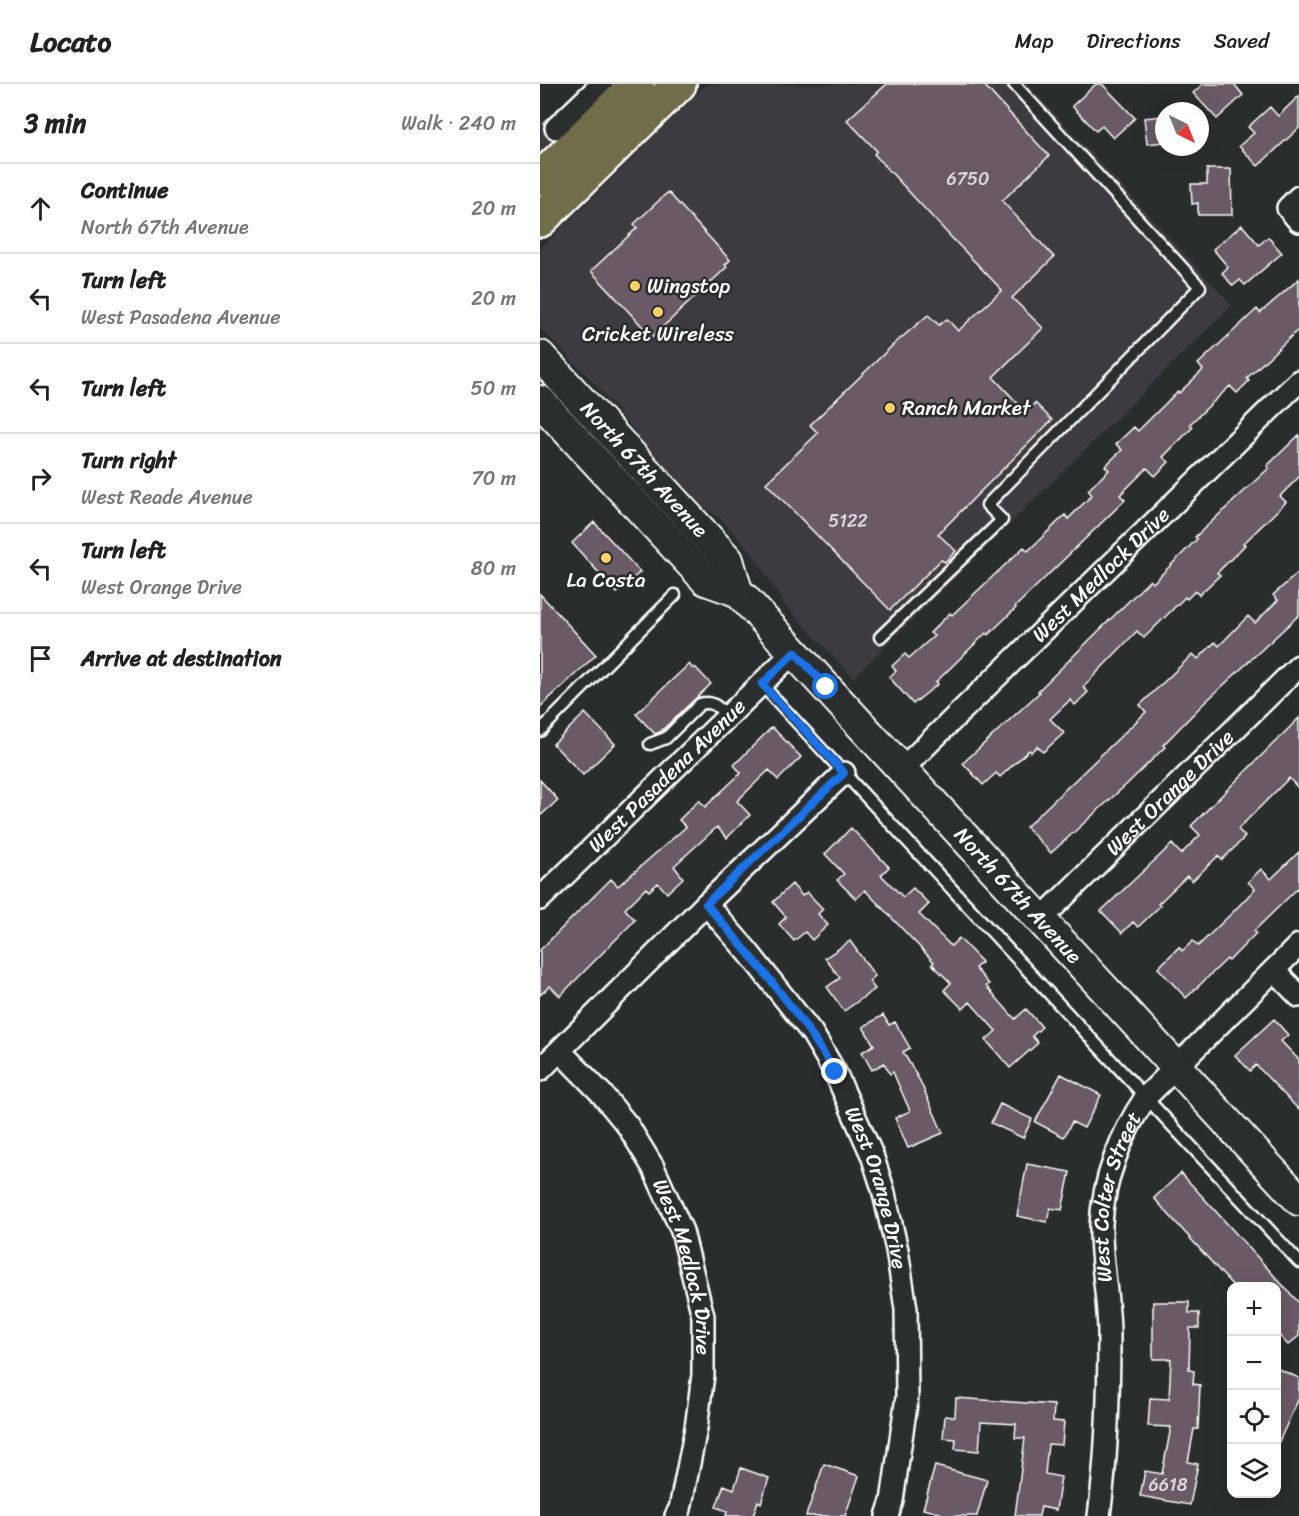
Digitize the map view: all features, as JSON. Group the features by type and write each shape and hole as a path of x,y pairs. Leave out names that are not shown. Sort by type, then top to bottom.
{"main road":[{"path":"540,220 679,84"},
{"path":"540,179 621,88"},
{"name":"North 67th Avenue","path":"540,356 728,560 737,591"},
{"name":"North 67th Avenue","path":"540,400 706,580 737,591 795,652 1299,1200"}],"street":[{"path":"556,129 621,88"},
{"name":"West Medlock Drive","path":"902,769 1299,381"},
{"name":"West Pasadena Avenue","path":"540,899 795,652"},
{"name":"West Orange Drive","path":"1040,920 1299,666"},
{"path":"540,1070 706,904 844,773"},
{"name":"West Orange Drive","path":"706,904 748,952 812,1034 835,1072 872,1155 883,1190 897,1250 906,1309 907,1397 892,1501 887,1516"},
{"name":"West Colter Street","path":"1099,1516 1105,1442 1109,1333 1101,1225 1111,1170 1131,1119 1146,1097 1299,945"},
{"path":"1274,969 1299,996"},
{"name":"West Medlock Drive","path":"560,1051 602,1093 628,1126 653,1167 682,1231 703,1316 703,1375 696,1428 680,1509 676,1516"}],"lane":[{"path":"880,637 1002,520 987,505 1200,287 1014,84"},
{"path":"540,732 675,595"},
{"path":"762,684 1299,1262"},
{"path":"650,744 666,738 700,704 707,702 714,704 729,717"}],"shaded area":[{"path":"707,84 1027,84 1232,305 853,678 784,604 752,553 720,518 675,489 637,434 594,383 540,328 540,249"},
{"path":"540,118 562,141 540,163"}],"building":[{"path":"887,84 983,84 1049,156 1002,201 1054,257 1012,298 1043,328 993,377 1026,412 1035,403 1052,420 938,534 956,551 945,562 941,560 890,610 766,483 818,433 810,425 893,345 928,315 939,325 947,319 958,331 1002,290 874,154 877,151 847,120"},
{"path":"1096,84 1102,84 1135,118 1113,138 1102,126 1096,131 1072,106"},
{"path":"1203,84 1234,84 1243,95 1217,119 1209,110 1209,102 1201,102 1193,93"},
{"path":"1299,96 1299,128 1258,166 1239,146 1254,133 1248,127 1270,107 1278,116"},
{"path":"1155,117 1155,143 1147,144 1144,118"},
{"path":"1207,169 1231,169 1232,215 1198,215 1198,203 1192,204 1191,184 1207,184"},
{"path":"668,192 730,260 725,265 727,267 652,337 591,271 637,228 634,224"},
{"path":"1242,225 1259,245 1268,237 1282,253 1245,285 1240,280 1233,286 1222,273 1228,267 1213,249"},
{"path":"1299,279 1299,329 1247,378 1249,381 1237,393 1230,386 1190,424 1193,427 1163,457 1169,462 1155,476 1147,468 1120,495 1125,500 988,635 986,633 936,682 938,684 913,704 889,677 896,671 892,666 905,654 909,658 934,636 930,633 950,613 952,615 1024,547 1028,551 1065,515 1068,519 1092,495 1088,490 1109,470 1105,466 1122,450 1116,444 1134,427 1138,431 1178,391 1179,393 1203,370 1198,364 1257,309 1260,313"},
{"path":"1299,435 1299,477 1280,496 1286,502 1243,544 1245,545 1217,573 1220,575 1199,595 1195,591 1187,599 1185,597 1144,638 1137,631 1083,687 1088,692 1075,705 1070,700 1050,719 1064,733 1043,752 1037,746 1031,752 1029,750 1000,777 996,773 983,785 963,763 1040,692 1038,691 1150,580 1153,583 1197,539 1195,537 1269,468 1267,466"},
{"name":"La Costa","path":"594,522 640,572 617,593 572,543"},
{"path":"1299,572 1299,615 1201,706 1163,745 1165,747 1127,784 1051,853 1026,827 1146,712 1140,705 1193,654 1198,659 1215,642 1219,646 1248,616 1255,623 1278,600 1273,595"},
{"path":"540,594 596,655 540,707"},
{"path":"689,664 693,669 695,667 711,684 660,732 655,734 636,714"},
{"path":"585,713 615,744 583,775 553,744"},
{"path":"1299,718 1299,789 1289,778 1238,829 1245,837 1222,860 1218,856 1192,881 1187,876 1138,927 1133,922 1122,933 1101,911 1172,844 1181,854 1200,835 1191,826"},
{"path":"772,727 801,757 778,780 769,770 737,801 750,815 727,838 717,827 674,866 683,878 667,893 658,883 649,891 646,888 625,909 635,920 560,996 550,986 540,995 540,950 611,879 618,886 686,827 679,820 699,800 705,807 741,773 734,765"},
{"path":"540,780 558,800 540,816"},
{"path":"851,828 889,867 881,875 903,897 913,888 929,904 919,914 951,946 959,938 982,962 975,968 989,984 986,986 1015,1019 1026,1009 1042,1027 1032,1036 1038,1043 1010,1068 986,1040 996,1031 970,1002 963,1009 944,990 951,983 932,964 934,962 865,890 856,899 837,880 844,874 825,854"},
{"path":"1299,852 1299,887 1254,931 1256,933 1229,961 1227,959 1186,998 1158,968 1179,947 1182,951 1193,941 1198,946 1255,889 1248,882 1261,869 1271,879"},
{"path":"792,884 802,896 807,892 823,909 818,914 828,925 812,940 805,932 794,941 779,924 786,917 773,902"},
{"path":"850,941 875,976 869,981 875,989 844,1011 827,987 840,978 825,958"},
{"path":"883,1015 889,1025 895,1022 910,1048 903,1052 920,1081 943,1133 908,1148 895,1118 910,1111 893,1072 890,1074 884,1063 872,1070 862,1052 874,1045 863,1027"},
{"path":"1274,1019 1288,1035 1281,1041 1299,1060 1299,1110 1256,1065 1250,1071 1235,1055"},
{"path":"1061,1074 1101,1095 1084,1128 1072,1122 1064,1137 1035,1122"},
{"path":"1000,1104 1032,1119 1023,1138 991,1123"},
{"path":"1027,1164 1070,1172 1062,1210 1050,1208 1047,1222 1017,1216"},
{"path":"1181,1173 1280,1282 1230,1282 1154,1198"},
{"path":"1281,1283 1299,1303 1299,1336 1288,1345 1281,1337"},
{"path":"1153,1302 1189,1302 1189,1313 1199,1313 1199,1328 1190,1328 1189,1370 1194,1371 1193,1384 1200,1385 1198,1429 1194,1429 1188,1462 1198,1464 1190,1505 1140,1496 1145,1471 1162,1474 1171,1427 1148,1426 1150,1398 1169,1399 1171,1359 1153,1359"},
{"path":"1281,1370 1299,1378 1299,1398 1281,1437"},
{"path":"956,1398 1054,1405 1053,1421 1064,1422 1062,1445 1048,1444 1045,1474 1061,1477 1056,1510 1041,1507 1039,1516 1015,1516 1025,1438 1015,1438 1016,1424 981,1422 979,1451 955,1449 956,1439 943,1438 945,1416 955,1417"},
{"path":"824,1464 859,1476 845,1516 806,1516"},
{"path":"935,1466 987,1480 977,1516 939,1516 940,1513 923,1509"},
{"path":"741,1468 769,1478 761,1503 758,1501 753,1516 726,1516 727,1511 716,1507 724,1485 734,1489"}],"place":[{"name":"Wingstop","path":"635,286"},
{"name":"Cricket Wireless","path":"658,312"},
{"name":"Ranch Market","path":"890,408"},
{"name":"La Costa","path":"606,558"}],"route":[{"path":"826,687 795,652 762,684 844,773 706,904 748,952 812,1034 835,1072"}]}
